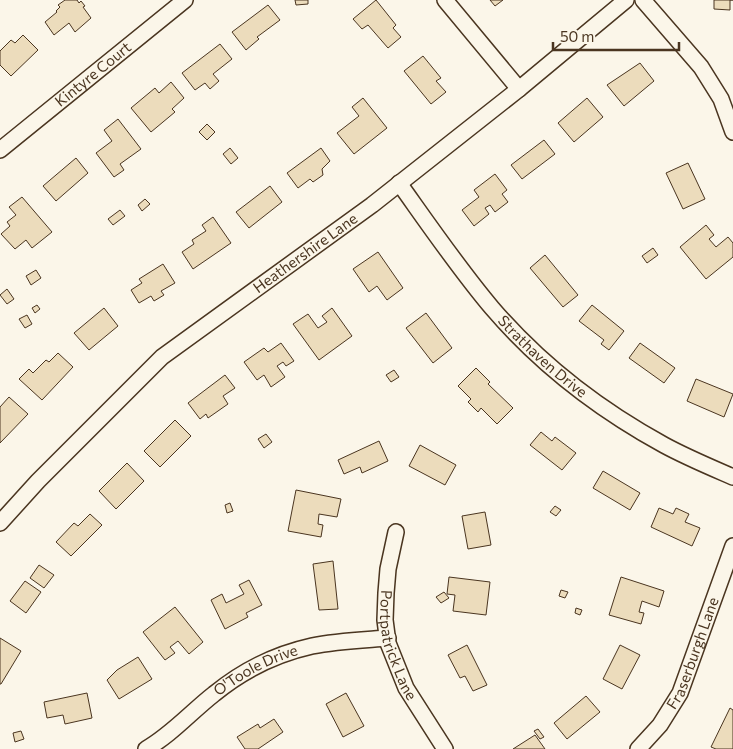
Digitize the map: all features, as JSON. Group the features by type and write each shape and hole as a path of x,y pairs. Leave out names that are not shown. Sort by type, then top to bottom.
{"street":[{"name":"Kintyre Court","path":"0,150 185,0"},
{"path":"445,0 519,89"},
{"name":"Heathershire Lane","path":"0,523 45,474 162,357 399,183 519,89 626,0"},
{"path":"643,0 701,67 722,99 733,132"},
{"name":"Strathaven Drive","path":"399,183 492,308 545,362 594,401 628,424 688,457 733,477"},
{"name":"Portpatrick Lane","path":"396,532 388,569 386,593 385,620 388,638 406,688 445,749"},
{"name":"Fraserburgh Lane","path":"638,749 660,725 680,693 733,546"},
{"name":"O'Toole Drive","path":"146,749 168,734 231,681 252,668 276,657 314,646 388,638"}],"building":[{"path":"65,0 77,0 79,3 81,1 91,18 75,32 69,23 54,35 45,22 57,12 60,7 58,5"},
{"path":"295,0 308,0 308,4 296,5"},
{"path":"376,0 396,25 393,28 401,37 388,48 368,25 362,29 353,19"},
{"path":"490,0 503,0 495,6"},
{"path":"714,0 730,0 730,10 714,9"},
{"path":"268,5 280,20 257,37 259,39 246,50 232,32"},
{"path":"23,35 38,50 11,76 0,65 0,51 11,40 15,43"},
{"path":"220,44 232,59 213,74 219,81 210,89 205,83 195,90 182,73"},
{"path":"423,56 441,78 436,81 446,92 431,104 404,71"},
{"path":"640,63 654,81 624,106 607,85"},
{"path":"171,82 184,98 172,109 175,112 151,132 131,108 155,88 159,93"},
{"path":"363,98 387,128 354,154 337,133 359,116 352,107"},
{"path":"587,98 603,117 574,142 558,123"},
{"path":"118,119 141,149 120,164 124,170 114,177 96,153 112,141 104,130"},
{"path":"207,124 215,132 207,140 199,132"},
{"path":"544,140 555,154 522,179 511,165"},
{"path":"230,148 238,158 231,164 223,154"},
{"path":"321,148 330,161 322,169 323,175 313,182 310,179 298,188 287,173"},
{"path":"76,158 88,173 56,201 43,186"},
{"path":"688,163 705,199 683,209 666,173"},
{"path":"495,174 507,190 502,194 508,202 495,212 490,205 485,208 489,214 474,226 462,210 479,197 474,190"},
{"path":"270,186 282,202 249,228 236,212"},
{"path":"22,197 52,232 32,248 26,240 15,249 1,234 10,226 7,222 16,215 9,207"},
{"path":"145,199 150,204 142,211 138,205"},
{"path":"120,210 125,216 113,225 108,219"},
{"path":"213,217 231,243 193,269 182,252 194,244 192,240 206,231 202,225"},
{"path":"706,225 714,235 709,239 716,247 728,237 733,243 733,257 706,279 680,247"},
{"path":"653,248 658,255 647,263 642,256"},
{"path":"378,252 403,288 387,300 377,286 369,292 353,269"},
{"path":"545,255 578,295 563,307 530,268"},
{"path":"163,264 175,283 161,291 164,295 154,301 151,296 139,303 131,290 142,283 139,279"},
{"path":"36,270 41,278 31,285 26,276"},
{"path":"7,289 14,299 7,304 0,295"},
{"path":"37,305 40,309 35,313 32,308"},
{"path":"592,305 624,331 609,350 601,344 604,340 579,321"},
{"path":"104,308 118,326 89,350 74,333"},
{"path":"332,308 352,336 319,360 293,324 308,314 318,328 327,322 322,316"},
{"path":"426,313 452,348 433,363 406,328"},
{"path":"27,315 32,324 25,328 19,319"},
{"path":"281,343 294,361 286,366 283,362 277,366 285,377 271,387 264,375 257,380 244,362 264,348 268,352"},
{"path":"640,343 675,368 664,383 629,358"},
{"path":"58,353 73,367 42,400 19,379 29,369 33,373 46,360 49,362"},
{"path":"476,368 490,382 488,384 513,408 497,424 481,408 478,412 468,402 471,399 458,386"},
{"path":"394,370 399,377 391,382 386,375"},
{"path":"225,375 235,388 223,396 228,404 208,418 206,414 200,419 188,403"},
{"path":"696,379 733,394 724,417 687,401"},
{"path":"9,397 28,414 0,443 0,407"},
{"path":"175,420 191,436 160,467 144,451"},
{"path":"541,432 552,441 555,437 576,453 562,470 530,445"},
{"path":"266,434 272,442 264,448 258,439"},
{"path":"379,441 388,461 362,473 360,467 344,474 338,460"},
{"path":"420,445 456,465 445,485 409,466"},
{"path":"127,463 144,481 116,509 99,491"},
{"path":"603,471 640,493 630,510 593,488"},
{"path":"296,490 341,499 337,517 319,514 318,524 323,525 321,537 288,531"},
{"path":"230,503 233,511 227,513 225,505"},
{"path":"555,506 561,510 556,516 550,512"},
{"path":"659,508 673,514 676,508 689,514 685,522 700,528 692,546 651,527"},
{"path":"485,512 491,545 468,549 462,516"},
{"path":"90,514 102,525 71,556 56,542 74,523 78,526"},
{"path":"333,561 338,609 319,610 313,564"},
{"path":"39,565 54,575 44,588 30,578"},
{"path":"449,577 490,582 486,615 453,611 455,595 447,594"},
{"path":"621,577 664,591 659,607 642,601 639,612 644,613 641,624 609,615"},
{"path":"249,580 262,605 246,613 248,617 225,629 211,600 222,594 226,603 244,594 239,585"},
{"path":"25,581 41,592 26,613 10,601"},
{"path":"561,590 568,592 565,598 559,596"},
{"path":"444,592 449,598 441,603 436,597"},
{"path":"175,607 203,642 189,654 178,641 170,647 175,653 165,660 143,632"},
{"path":"576,608 582,610 580,615 575,613"},
{"path":"0,638 21,651 1,684 0,684"},
{"path":"467,645 487,685 473,691 465,676 460,678 448,655"},
{"path":"620,645 640,655 622,689 603,679"},
{"path":"138,657 152,679 119,699 107,680 117,670"},
{"path":"87,693 92,718 65,724 63,715 47,718 44,702"},
{"path":"346,693 364,726 343,737 326,704"},
{"path":"586,696 600,712 567,739 554,723"},
{"path":"730,708 733,710 733,749 716,749 711,747"},
{"path":"274,719 283,732 258,749 245,749 237,737 258,724 260,728"},
{"path":"538,729 544,737 540,739 534,731"},
{"path":"21,731 24,739 15,742 13,733"},
{"path":"535,735 545,749 513,749"}]}
